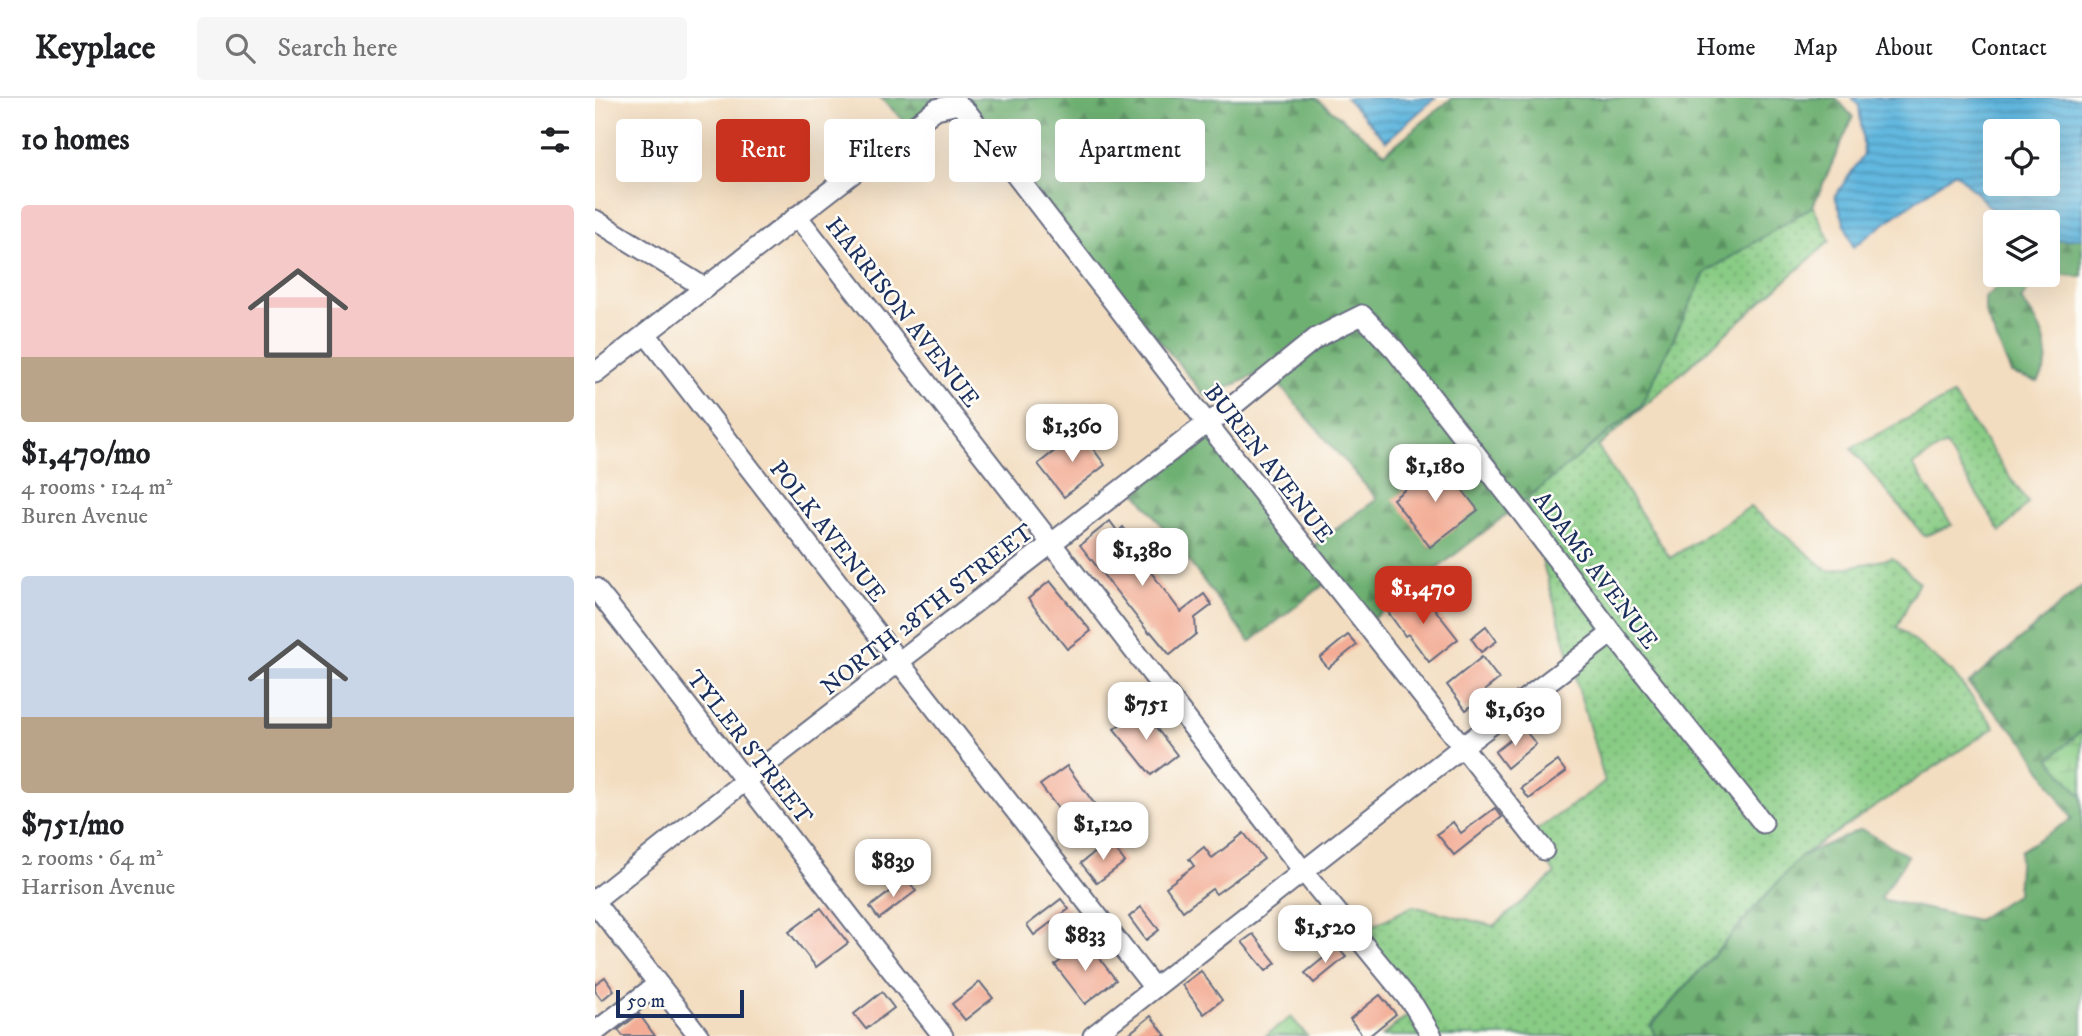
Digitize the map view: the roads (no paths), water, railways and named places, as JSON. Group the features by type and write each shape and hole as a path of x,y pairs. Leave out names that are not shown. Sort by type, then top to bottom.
{"street":[{"name":"BUREN AVENUE","path":"797,216 936,109 958,104 1544,850"},
{"path":"595,373 797,216"},
{"name":"HARRISON AVENUE","path":"797,216 1304,872 1414,1006 1432,1036"},
{"path":"595,220 705,288"},
{"name":"NORTH 28TH STREET","path":"595,901 746,780 1207,423 1224,413 1316,338 1362,315"},
{"name":"ADAMS AVENUE","path":"1362,315 1395,350 1525,516 1612,633 1763,822"},
{"name":"POLK AVENUE","path":"646,334 1154,988"},
{"name":"TYLER STREET","path":"595,588 943,1036"},
{"path":"1093,1036 1612,633"},
{"path":"595,901 699,1036"},
{"path":"595,1032 658,984"}],"water":[{"path":"1346,98 1435,98 1386,141"},
{"path":"1852,98 2082,98 2082,238 2060,240 2060,210 1993,210 1955,172 1853,247 1835,196 1864,154 1859,106"}]}
